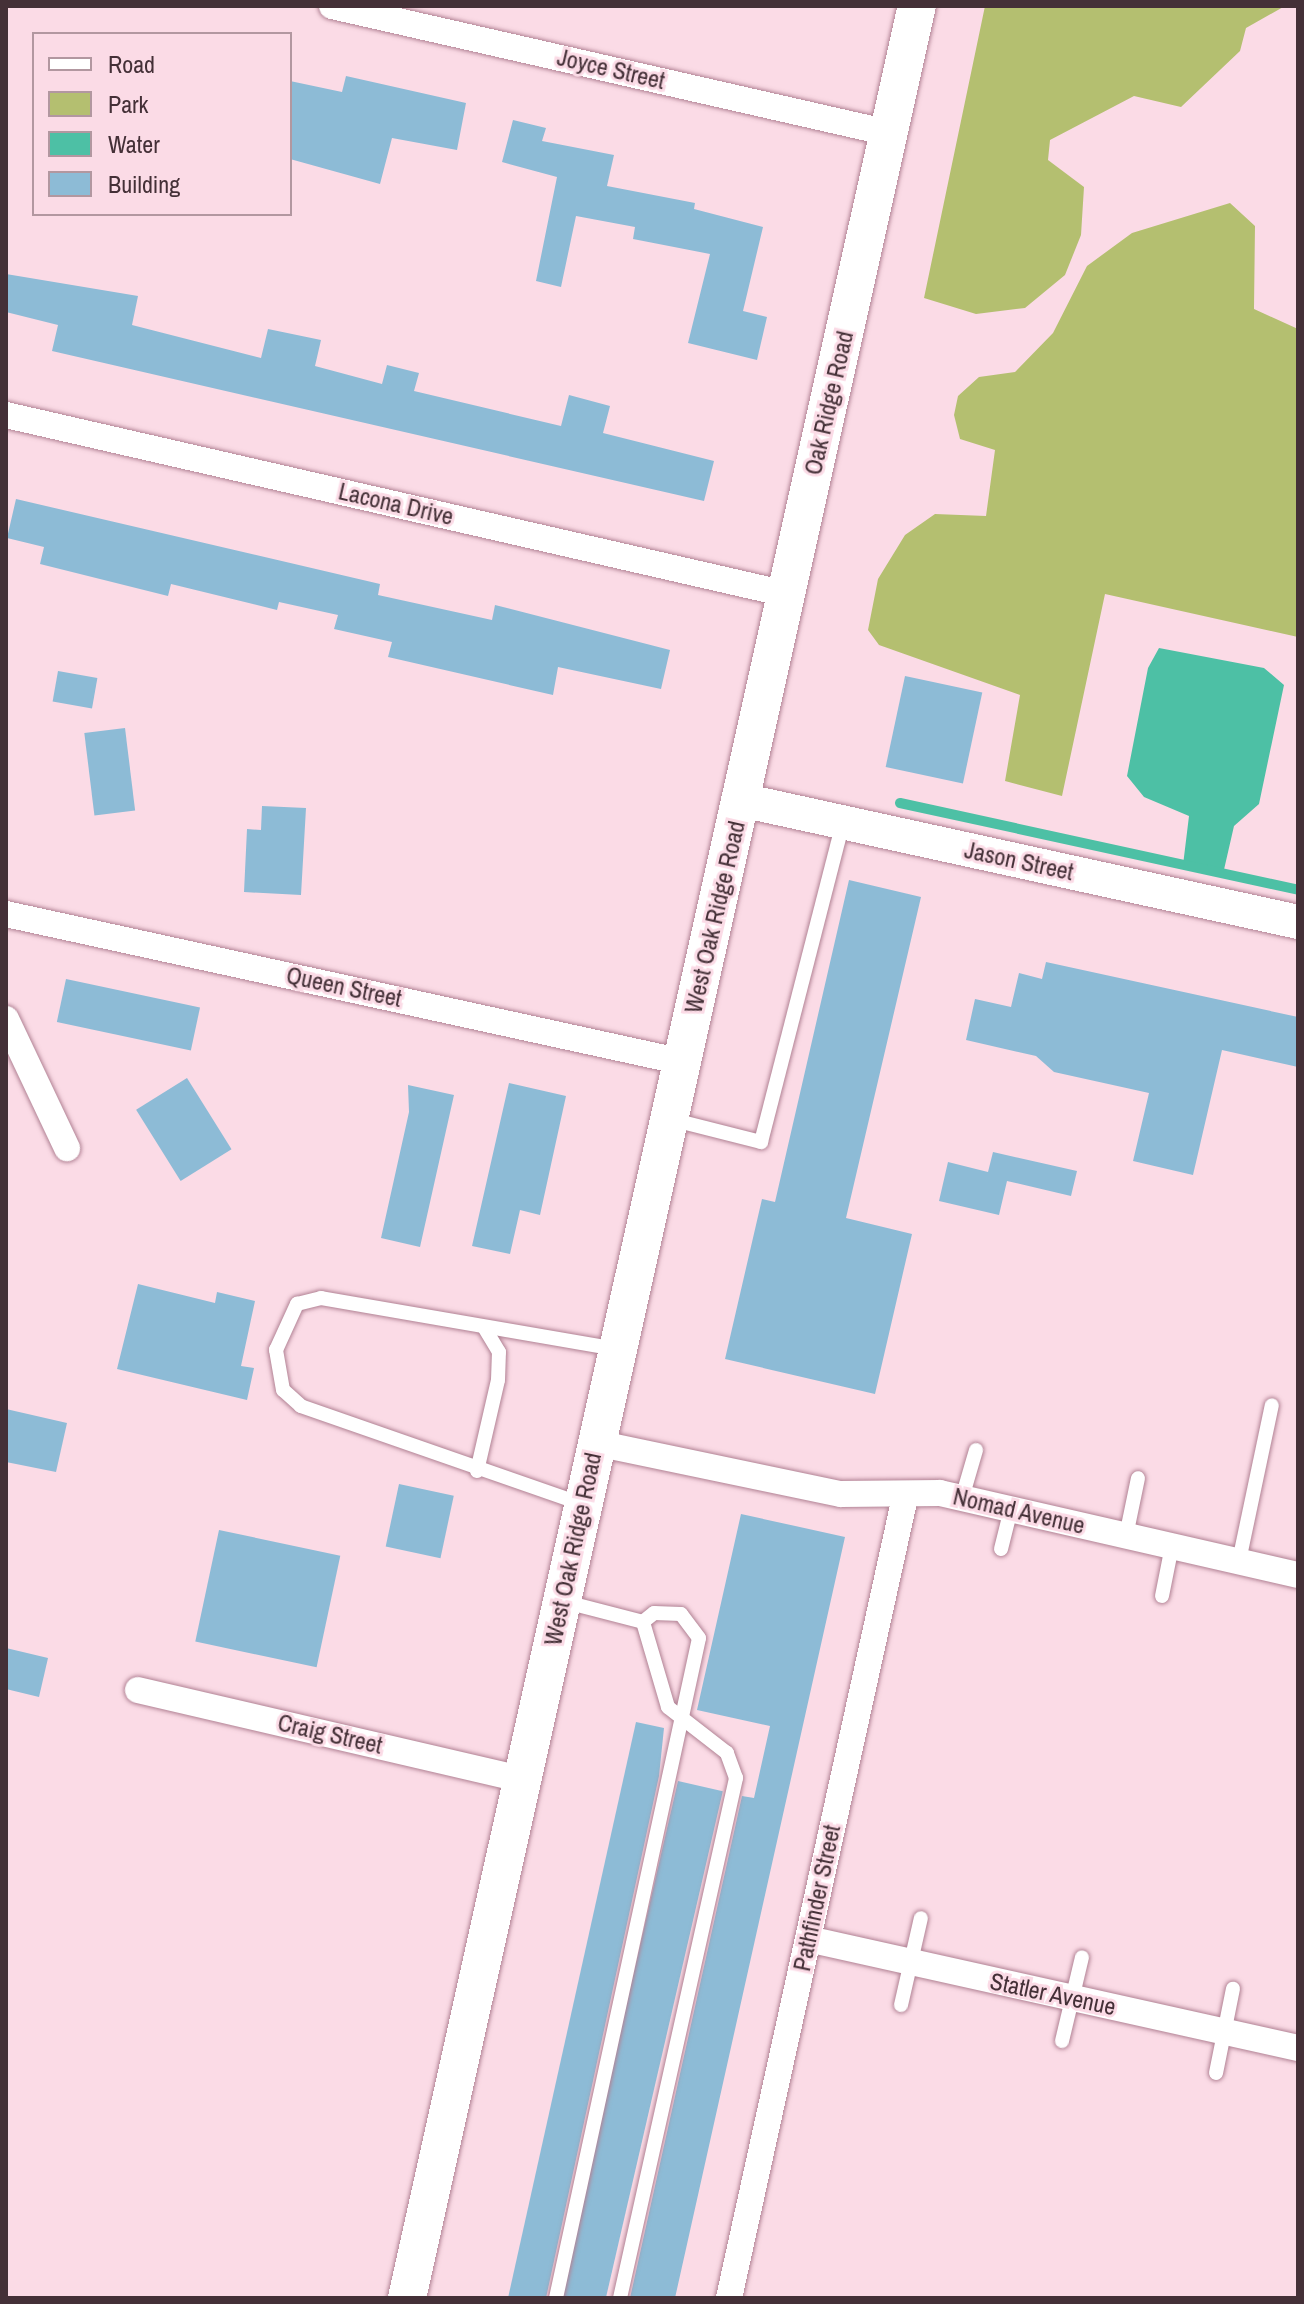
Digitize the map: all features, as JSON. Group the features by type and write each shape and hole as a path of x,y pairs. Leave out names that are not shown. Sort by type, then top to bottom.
{"main road":[{"name":"Oak Ridge Road","path":"741,800 917,6"},
{"name":"West Oak Ridge Road","path":"407,2298 741,800"}],"street":[{"name":"Joyce Street","path":"332,6 889,133"},
{"name":"Lacona Drive","path":"6,415 786,594"},
{"name":"Jason Street","path":"741,800 1298,922"},
{"name":"Queen Street","path":"6,914 683,1062"},
{"path":"6,1019 67,1148"},
{"name":"Nomad Avenue","path":"596,1443 841,1494 962,1498 1298,1575"},
{"name":"Pathfinder Street","path":"729,2298 905,1497"},
{"name":"Craig Street","path":"138,1690 521,1779"},
{"name":"Statler Avenue","path":"808,1939 1298,2048"}],"lane":[{"path":"669,1119 761,1142 843,823"},
{"path":"583,1504 477,1471 301,1406 283,1390 276,1350 297,1304 321,1298 617,1349"},
{"path":"477,1471 498,1380 499,1352 484,1327"},
{"path":"1239,1561 1272,1405"},
{"path":"962,1498 976,1450"},
{"path":"1126,1536 1138,1478"},
{"path":"1001,1549 1011,1509"},
{"path":"1162,1596 1172,1546"},
{"path":"561,1600 643,1622"},
{"path":"556,2298 699,1638 681,1614 654,1613 643,1622"},
{"path":"620,2298 736,1778 727,1753 665,1698 643,1622"},
{"path":"901,2005 921,1918"},
{"path":"1062,2041 1082,1957"},
{"path":"1216,2073 1233,1989"}],"green space":[{"path":"985,6 1285,6 1246,28 1240,51 1181,107 1134,96 1050,140 1048,160 1084,187 1081,235 1065,275 1025,308 976,314 924,298"},
{"path":"1230,203 1255,226 1254,309 1298,329 1298,637 1105,594 1062,796 1005,781 1020,695 879,645 868,630 878,579 905,535 935,514 986,516 995,450 960,439 954,415 958,396 979,377 1015,372 1053,333 1087,266 1132,233"}],"water":[{"path":"1159,648 1264,668 1284,685 1259,804 1234,826 1223,874 1183,865 1189,816 1144,797 1127,776 1148,668"}],"building":[{"path":"346,76 466,103 457,150 392,138 380,184 292,160 292,81 342,92"},
{"path":"513,120 546,128 542,141 614,155 607,186 695,203 694,209 763,227 743,311 767,317 757,360 688,343 710,254 633,239 635,227 576,216 561,287 536,281 557,177 502,162"},
{"path":"6,274 138,296 132,325 261,358 268,329 321,340 315,366 382,384 387,365 419,373 414,391 561,426 569,395 610,406 603,433 714,461 704,501 52,351 58,325 6,312"},
{"path":"16,499 380,584 378,595 492,620 495,605 670,650 661,689 558,667 553,695 388,657 392,642 334,629 338,615 279,602 277,610 171,584 168,596 40,564 44,547 7,538"},
{"path":"58,671 97,678 92,708 53,702"},
{"path":"905,676 982,692 963,783 886,767"},
{"path":"125,728 135,810 94,815 84,733"},
{"path":"262,806 306,808 301,895 244,892 247,829 261,830"},
{"path":"849,880 921,897 846,1218 912,1234 875,1394 725,1359 762,1199 775,1202"},
{"path":"1046,962 1298,1017 1298,1067 1222,1050 1193,1175 1133,1161 1149,1093 1054,1072 1036,1056 966,1040 975,999 1011,1007 1019,973 1042,979"},
{"path":"66,979 200,1007 191,1051 57,1022"},
{"path":"187,1078 232,1149 181,1181 136,1110"},
{"path":"509,1083 566,1096 540,1215 520,1210 510,1254 472,1246"},
{"path":"408,1085 454,1095 420,1247 381,1238 409,1112"},
{"path":"993,1152 1077,1171 1071,1196 1007,1181 999,1215 939,1201 948,1162 988,1172"},
{"path":"138,1284 215,1303 217,1292 255,1301 241,1366 254,1368 247,1400 117,1369"},
{"path":"6,1409 67,1423 56,1472 6,1462"},
{"path":"399,1484 454,1496 440,1558 386,1547"},
{"path":"741,1514 845,1537 675,2298 630,2298 742,1796 754,1798 770,1726 697,1710"},
{"path":"219,1530 340,1556 317,1667 195,1642"},
{"path":"6,1648 48,1658 39,1697 6,1689"},
{"path":"636,1722 664,1728 659,1776 546,2298 508,2298"},
{"path":"678,1781 723,1791 606,2298 559,2296"}],"waterway":[{"path":"900,803 1298,890"}]}
